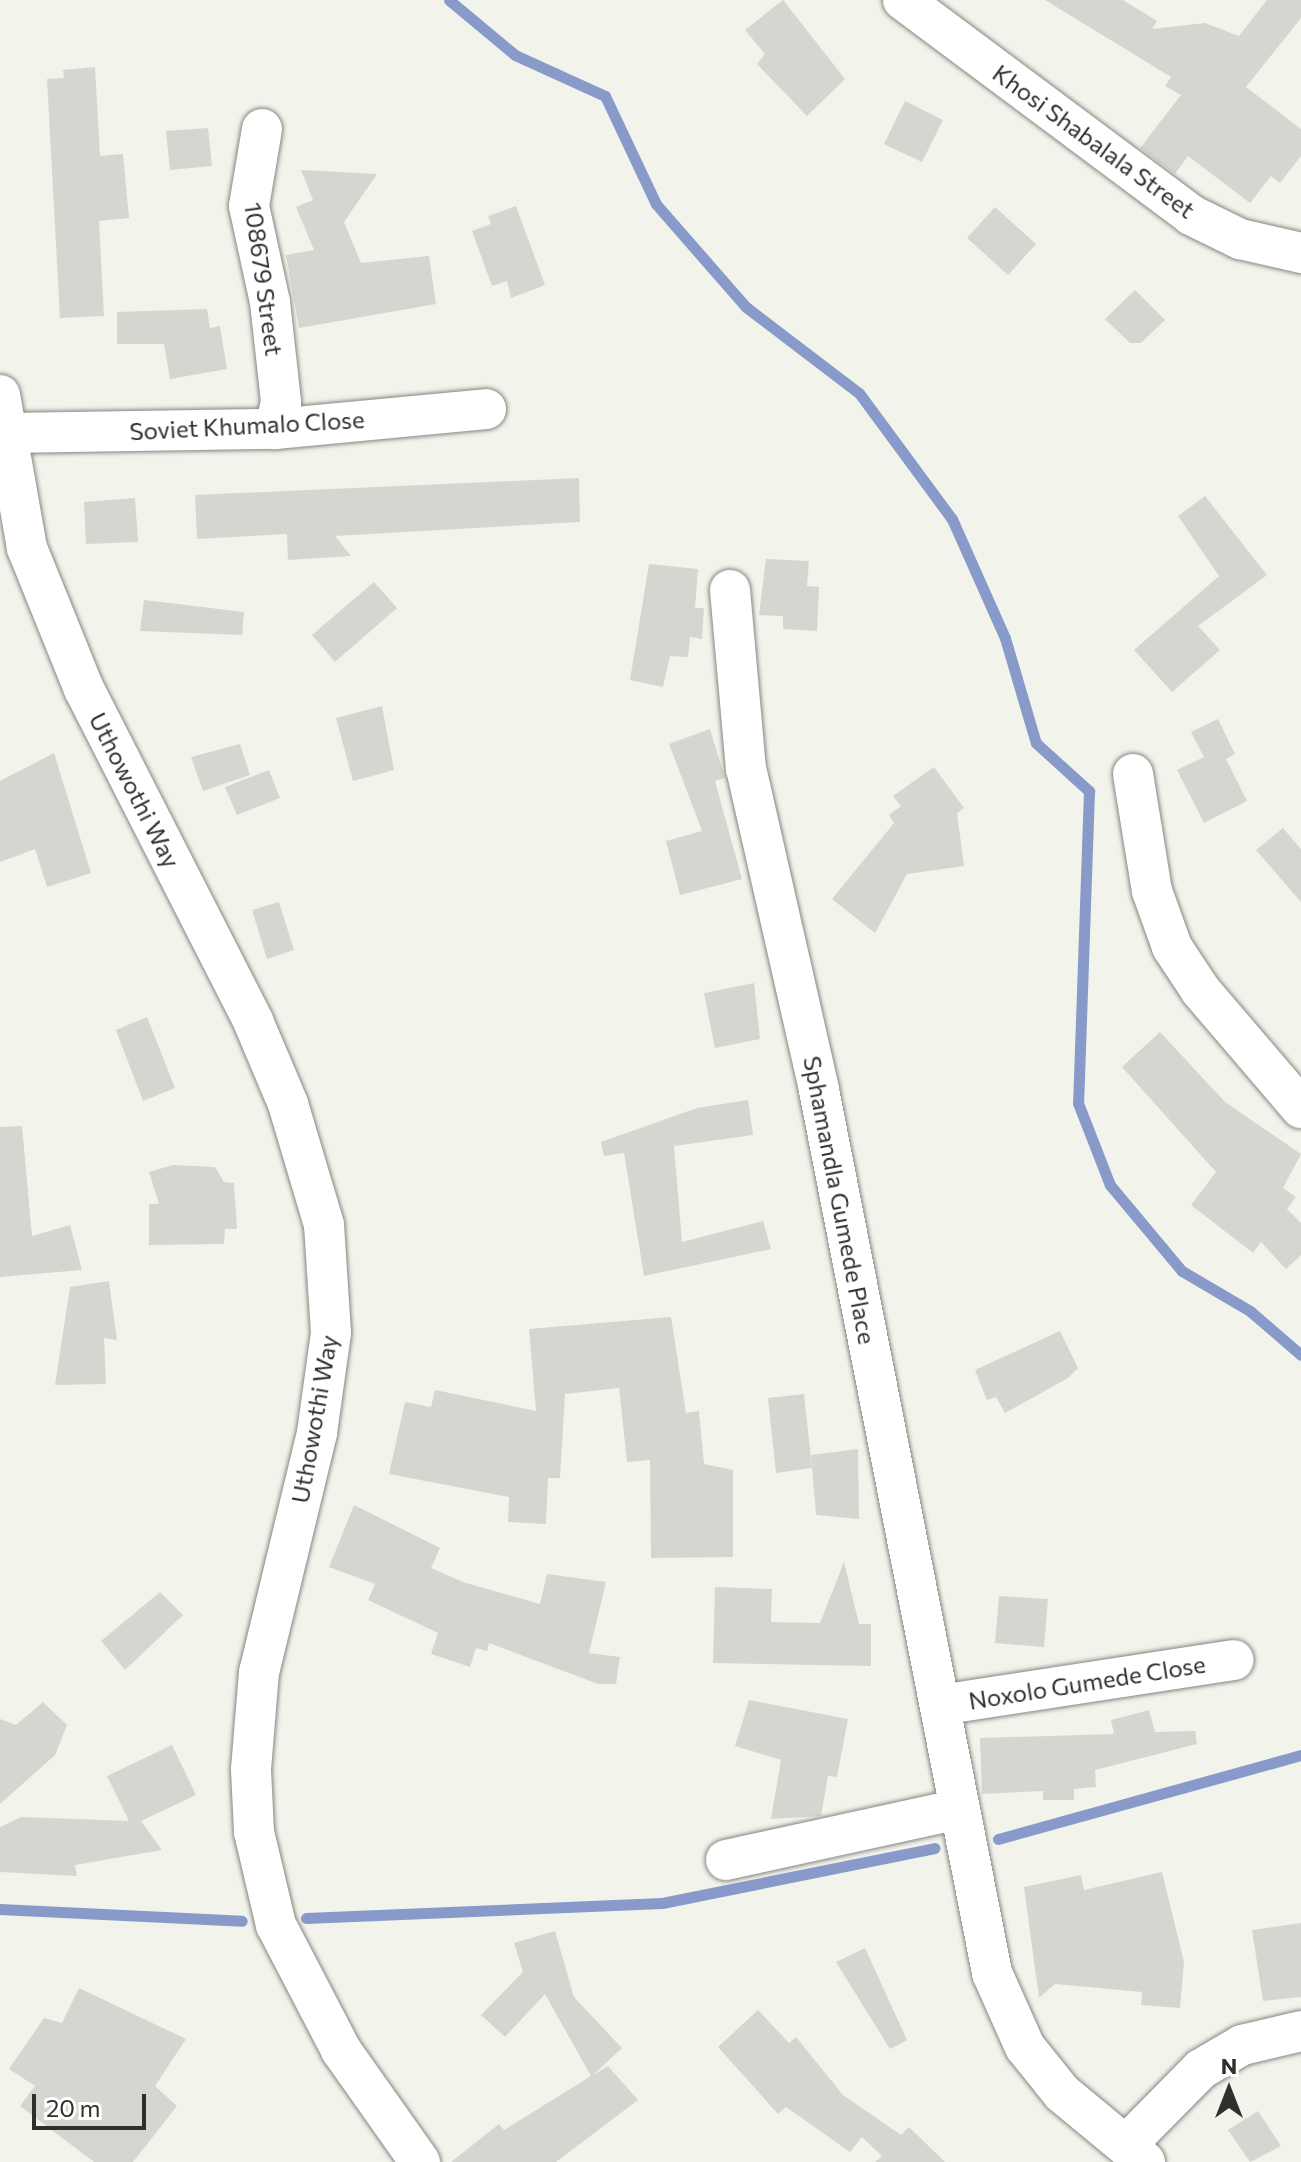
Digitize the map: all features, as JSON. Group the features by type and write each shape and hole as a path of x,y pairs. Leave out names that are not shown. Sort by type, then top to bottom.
{"street":[{"name":"Khosi Shabalala Street","path":"903,0 1191,215 1240,239 1301,253"},
{"name":"108679 Street","path":"262,129 249,206 270,302 281,402 275,429"},
{"name":"Uthowothi Way","path":"0,395 27,548 84,689 253,1021 288,1104 324,1225 331,1333 317,1433 259,1672 251,1770 254,1832 276,1925 341,2050 420,2162"},
{"name":"Soviet Khumalo Close","path":"8,433 275,429 486,409"},
{"name":"Sphamandla Gumede Place","path":"730,590 746,768 822,1106 959,1809 1001,2004 1062,2093 1136,2153"},
{"path":"1133,774 1152,891 1172,947 1201,991 1301,1108"},
{"name":"Noxolo Gumede Close","path":"940,1705 1234,1660"},
{"path":"726,1860 959,1809"},
{"path":"1136,2153 1201,2069 1242,2045 1301,2031"}],"building":[{"path":"783,0 845,79 807,116 757,64 765,54 745,30"},
{"path":"1045,0 1123,0 1157,21 1152,29 1205,23 1239,36 1267,0 1301,0 1301,18 1246,87 1301,129 1301,156 1280,183 1271,176 1250,203 1188,156 1175,174 1140,148 1181,95 1165,86 1171,77"},
{"path":"95,67 100,156 123,154 129,218 99,221 104,316 60,318 47,79 64,78 63,70"},
{"path":"905,101 943,120 922,162 884,144"},
{"path":"208,128 212,166 170,170 166,131"},
{"path":"301,170 377,174 344,222 361,263 429,256 436,304 299,328 286,255 314,250 296,207 313,200"},
{"path":"516,206 545,285 511,298 507,281 492,286 472,231 491,224 488,216"},
{"path":"995,207 1036,244 1008,275 967,238"},
{"path":"1135,290 1165,320 1141,343 1130,343 1105,319"},
{"path":"207,309 210,328 220,326 227,369 170,379 164,344 117,344 117,312"},
{"path":"579,478 580,522 335,536 351,556 288,560 287,534 197,539 195,495"},
{"path":"1205,496 1267,575 1198,626 1220,650 1172,692 1134,650 1219,576 1178,516"},
{"path":"135,498 138,542 86,544 84,502"},
{"path":"766,559 809,561 807,586 819,587 817,631 783,629 783,616 759,615"},
{"path":"649,564 698,569 695,608 704,608 702,639 690,637 688,657 670,656 663,687 630,680"},
{"path":"374,582 397,608 335,662 312,635"},
{"path":"144,600 244,612 242,635 140,631"},
{"path":"382,706 394,770 353,781 336,718"},
{"path":"1218,719 1235,754 1226,759 1247,801 1204,823 1177,770 1204,757 1191,732"},
{"path":"710,729 725,778 715,781 742,879 680,895 666,841 702,831 669,744"},
{"path":"240,744 250,775 203,791 191,757"},
{"path":"54,753 91,873 47,887 35,849 0,862 0,781"},
{"path":"934,767 964,808 957,813 964,866 907,874 875,933 832,899 894,823 889,815 901,806 893,796"},
{"path":"269,770 280,798 237,815 225,787"},
{"path":"1283,828 1301,849 1301,902 1256,850"},
{"path":"279,902 294,950 267,959 252,910"},
{"path":"754,983 760,1039 715,1048 704,993"},
{"path":"147,1017 175,1088 143,1101 116,1030"},
{"path":"1160,1032 1225,1102 1301,1154 1283,1188 1296,1197 1287,1209 1301,1223 1301,1255 1286,1269 1261,1242 1253,1253 1191,1205 1216,1172 1122,1067"},
{"path":"748,1100 753,1135 674,1146 682,1242 763,1221 771,1249 644,1276 624,1153 604,1156 601,1142 697,1108"},
{"path":"22,1126 32,1236 70,1225 82,1270 0,1277 0,1127"},
{"path":"173,1165 215,1167 224,1182 234,1183 237,1229 225,1229 224,1244 149,1245 149,1204 159,1204 149,1172"},
{"path":"109,1281 117,1340 104,1338 106,1384 55,1385 70,1287"},
{"path":"671,1317 686,1413 699,1411 704,1464 733,1470 733,1557 651,1558 650,1460 627,1462 619,1388 565,1394 560,1478 548,1478 546,1524 508,1522 509,1497 389,1474 405,1402 431,1407 435,1390 536,1411 529,1329"},
{"path":"1060,1331 1078,1368 1068,1378 1005,1413 996,1397 987,1400 975,1370"},
{"path":"804,1394 812,1468 776,1473 768,1398"},
{"path":"858,1449 859,1519 816,1515 811,1455"},
{"path":"354,1505 440,1548 431,1568 463,1582 540,1604 547,1574 606,1582 589,1653 620,1657 616,1684 598,1684 489,1643 487,1651 476,1648 470,1667 431,1654 438,1633 368,1600 375,1584 329,1567"},
{"path":"844,1562 859,1624 871,1624 871,1666 713,1663 715,1587 772,1589 771,1622 820,1623"},
{"path":"160,1592 183,1615 125,1670 101,1641"},
{"path":"999,1596 1048,1599 1044,1647 995,1643"},
{"path":"749,1700 848,1719 837,1777 828,1776 821,1816 771,1819 781,1760 735,1746"},
{"path":"43,1702 67,1725 55,1755 0,1804 0,1719 16,1725"},
{"path":"1149,1710 1155,1732 1195,1731 1197,1744 1095,1770 1096,1787 1074,1789 1074,1800 1043,1800 1043,1791 982,1794 980,1738 1114,1734 1111,1720"},
{"path":"172,1745 196,1795 141,1821 162,1850 75,1865 77,1876 0,1872 0,1827 21,1817 129,1821 107,1776"},
{"path":"1162,1872 1184,1962 1180,2008 1141,2005 1142,1992 1055,1984 1039,1998 1024,1887 1081,1875 1084,1890"},
{"path":"1301,1923 1301,1997 1263,2001 1252,1930"},
{"path":"555,1931 574,1997 622,2048 592,2076 608,2066 638,2100 556,2162 451,2162 499,2124 504,2130 591,2076 545,1994 505,2037 481,2015 523,1972 514,1943"},
{"path":"865,1948 907,2040 890,2049 836,1962"},
{"path":"79,1988 186,2039 155,2086 177,2106 133,2162 94,2162 20,2106 35,2086 9,2069 44,2018 62,2023"},
{"path":"758,2010 789,2043 796,2037 843,2095 901,2135 909,2127 945,2162 875,2162 882,2156 862,2137 850,2152 786,2107 778,2114 718,2047"},
{"path":"1258,2111 1281,2146 1250,2162 1228,2130"}],"waterway":[{"path":"449,0 515,55 605,96 656,204 746,307 859,393 952,519 1005,638 1036,743 1089,791 1078,1103 1110,1185 1182,1271 1250,1311 1301,1355"},
{"path":"998,1839 1301,1755"},
{"path":"306,1918 662,1903 935,1848"},
{"path":"0,1909 242,1921"}]}
